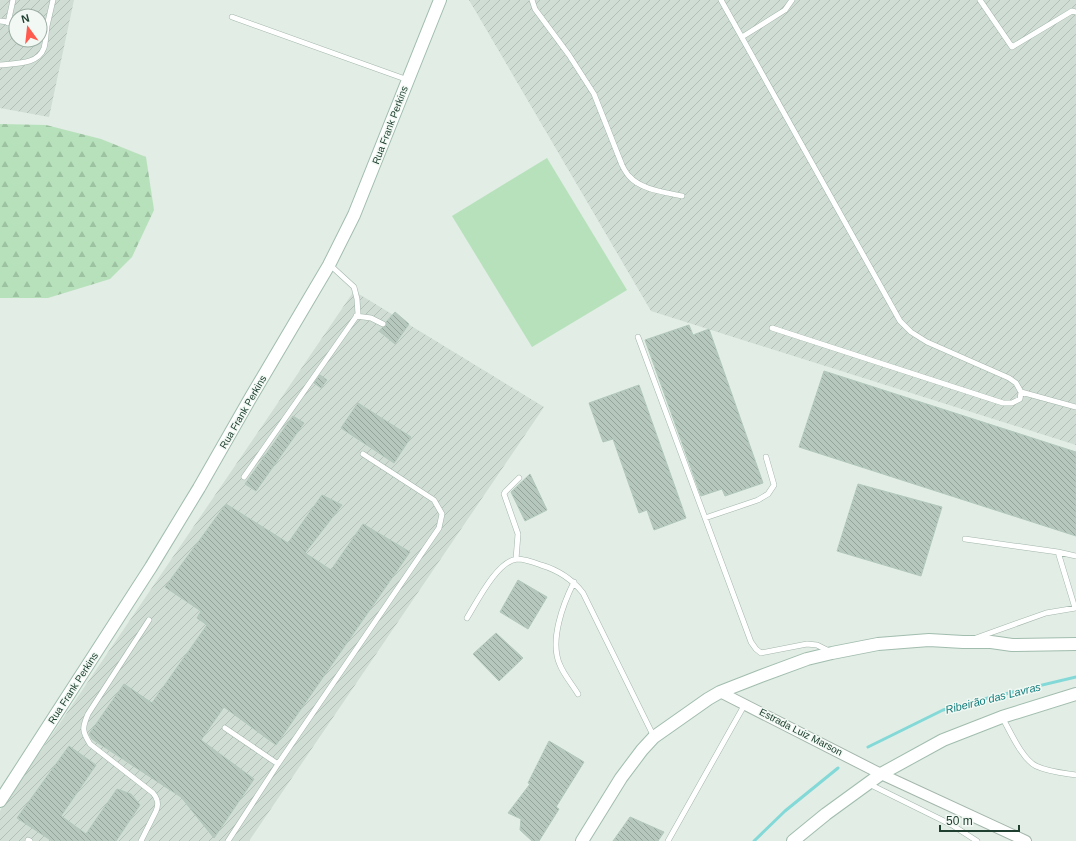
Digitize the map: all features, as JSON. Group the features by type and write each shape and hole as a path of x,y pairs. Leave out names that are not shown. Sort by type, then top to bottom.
{"street":[{"name":"Rua Frank Perkins","path":"0,801 151,567 199,488 329,265 354,215 440,0"},
{"path":"582,841 621,778 654,737 694,708 720,692 767,673 832,652 878,644 928,640 991,642 1012,645 1076,644"},
{"name":"Estrada Luiz Marson","path":"720,692 881,774 1026,841"},
{"path":"793,841 826,814 881,774 943,740 1002,716 1076,694"}],"lane":[{"path":"48,22 53,0"},
{"path":"532,0 535,9 569,55 594,94 622,165 628,176 648,188 682,196"},
{"path":"721,0 900,321 911,332 927,342 1009,378 1016,383 1022,392 1076,407"},
{"path":"742,38 785,10 792,0"},
{"path":"980,0 1012,48 1072,11 1076,12"},
{"path":"232,17 408,80"},
{"path":"0,21 8,22"},
{"path":"0,65 32,61 44,48"},
{"path":"244,477 358,314 357,299 354,287 329,265"},
{"path":"356,316 371,318 383,324"},
{"path":"772,328 1004,403 1012,403 1020,399 1022,392"},
{"path":"638,337 751,642 756,649 762,653 806,644 817,645 832,652"},
{"path":"228,841 278,764 439,528 442,514 434,500 363,454"},
{"path":"705,518 758,500 768,494 774,485 766,457"},
{"path":"516,559 518,534 504,494 519,478"},
{"path":"965,539 1058,552 1076,556"},
{"path":"964,642 1040,615 1075,608 1058,552"},
{"path":"467,618 494,575 507,563 516,559 526,560 563,574 574,582 583,593 654,737"},
{"path":"574,582 566,598 560,618 556,653 560,665 578,694"},
{"path":"141,841 158,806 156,797 153,793 90,744 83,729 88,714 149,620"},
{"path":"668,841 745,704"},
{"path":"1002,716 1024,754 1035,766 1053,772 1076,775"},
{"path":"225,728 278,764"},
{"path":"868,783 952,825 977,841"}],"shaded area":[{"path":"0,0 74,0 49,117 0,108"},
{"path":"469,0 1076,0 1076,445 651,311"},
{"path":"354,291 544,407 249,841 0,841 0,811"}],"green space":[{"path":"0,124 46,125 101,139 146,157 154,210 132,257 110,279 48,298 0,298"},
{"path":"547,158 627,290 532,347 452,216"}],"building":[{"path":"395,312 409,324 395,344 379,331 386,326 386,322"},
{"path":"689,325 693,335 709,329 763,483 725,496 722,489 701,496 645,340"},
{"path":"824,371 1076,452 1076,536 799,447"},
{"path":"320,375 327,380 321,388 314,383"},
{"path":"639,385 686,518 654,530 647,510 639,513 613,439 603,442 589,403"},
{"path":"358,403 411,437 394,463 341,428"},
{"path":"293,416 304,423 256,491 245,484"},
{"path":"530,474 547,510 525,521 511,492"},
{"path":"858,484 942,507 921,576 837,551"},
{"path":"322,495 342,505 305,553 331,570 363,524 410,552 276,745 224,707 201,740 254,779 214,838 181,797 92,739 89,734 124,684 152,703 207,625 197,618 201,611 165,587 226,504 288,543"},
{"path":"518,580 547,597 528,629 500,612"},
{"path":"496,633 523,658 499,681 473,654"},
{"path":"549,741 584,762 556,807 559,809 539,841 532,841 520,830 521,819 508,813 530,784 528,783"},
{"path":"69,746 96,765 61,816 86,834 117,789 131,794 140,805 116,841 52,841 17,818"},
{"path":"630,817 664,832 658,841 613,841"}],"waterway":[{"name":"Ribeirão das Lavras","path":"868,747 943,710 1076,677"},
{"name":"Ribeirão das Lavras","path":"754,841 785,811 838,768"}]}
